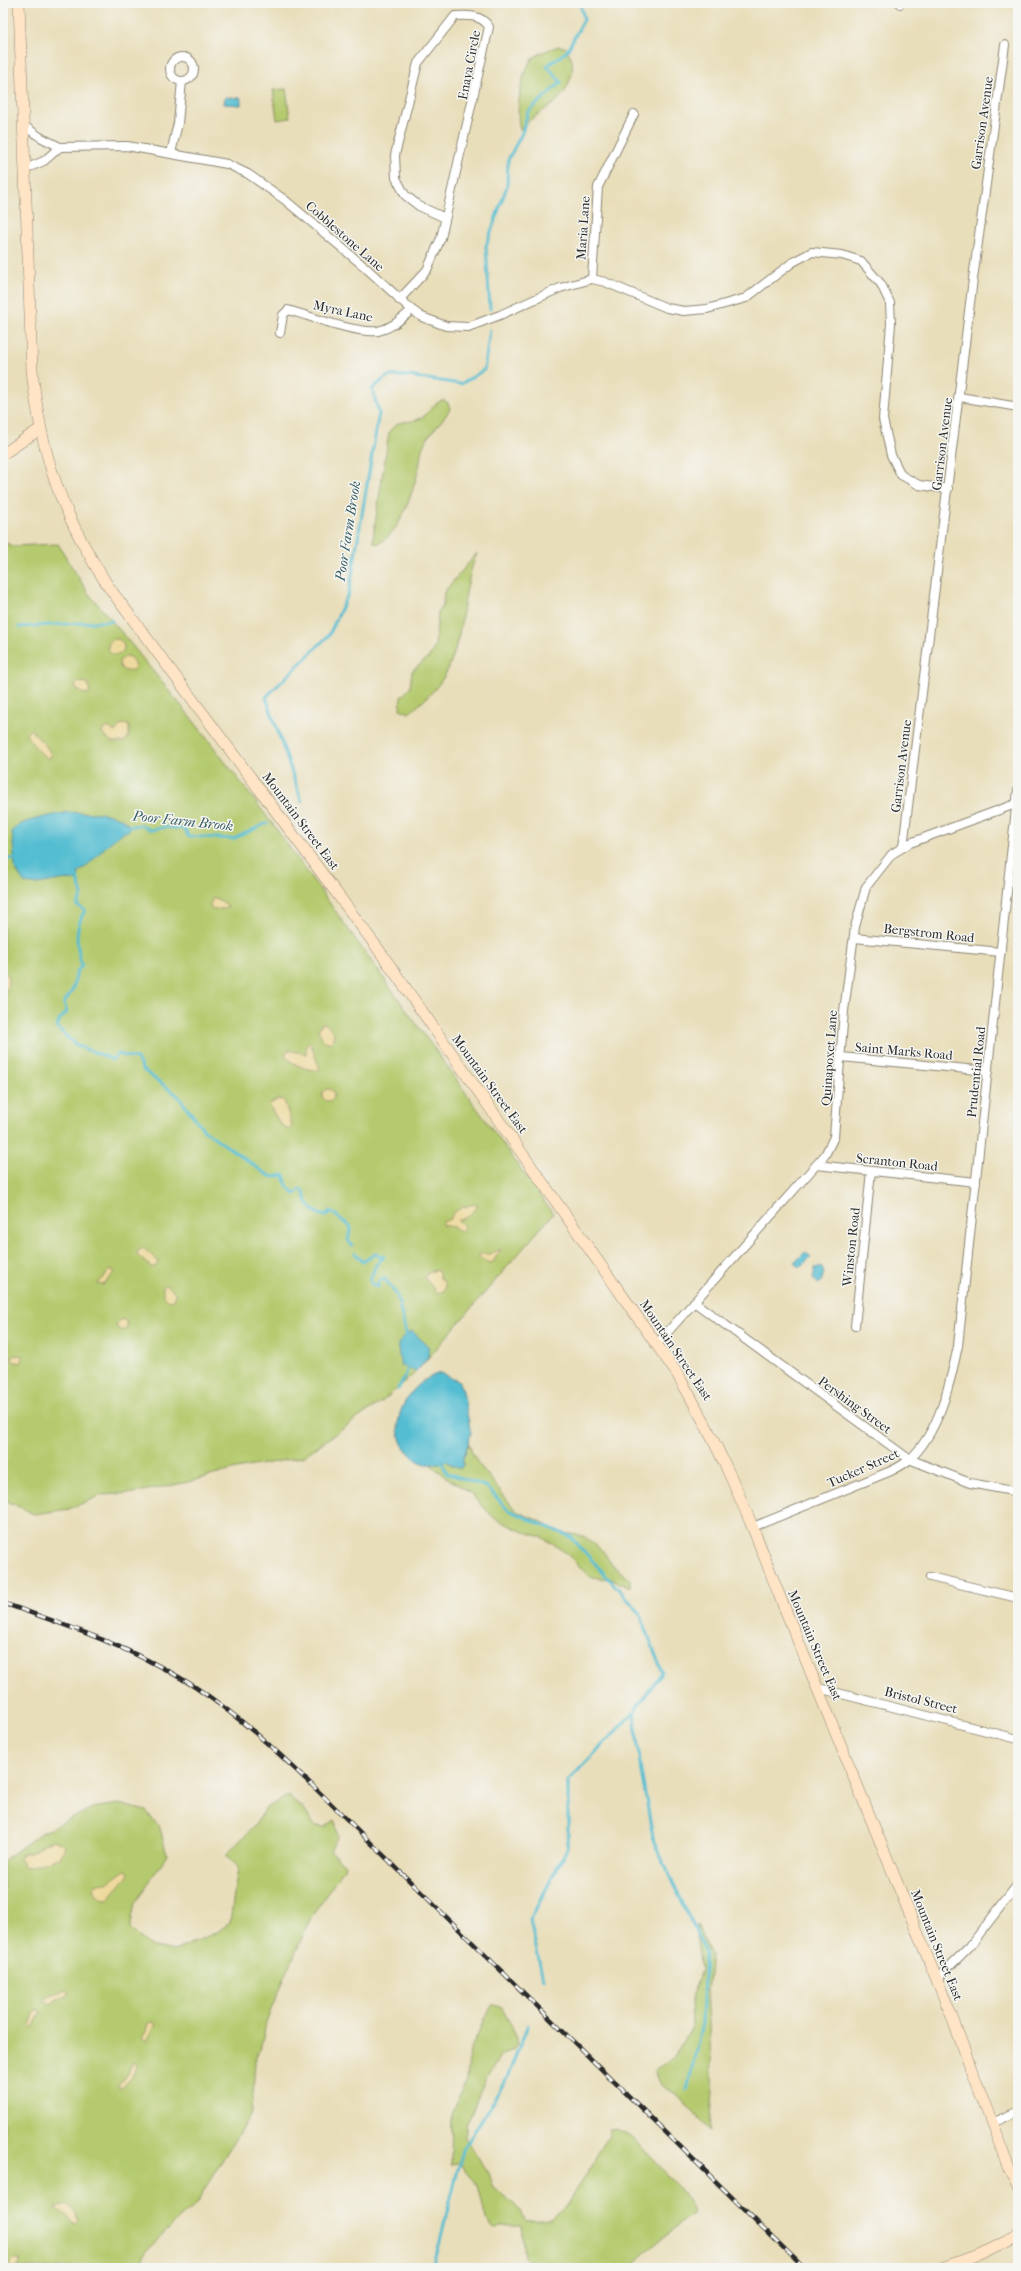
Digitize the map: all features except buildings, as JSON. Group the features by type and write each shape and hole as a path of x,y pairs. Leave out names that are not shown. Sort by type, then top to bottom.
{"main road":[{"name":"Mountain Street East","path":"19,3 32,364 40,429 49,464 69,519 81,544 108,586 376,946 657,1344 676,1372 705,1421 754,1527 1018,2187"},
{"path":"3,454 40,429"},
{"path":"942,2268 978,2255 1018,2236"}],"street":[{"name":"Enaya Circle","path":"399,300 427,270 441,238 445,218 451,202 490,27 486,21 469,15 455,16 418,63 395,155 396,178 405,195 419,206 445,218"},
{"name":"Garrison Avenue","path":"903,847 960,396 974,271 1005,45"},
{"path":"171,153 178,124 182,81"},
{"name":"Maria Lane","path":"592,280 598,187 634,114"},
{"name":"Cobblestone Lane","path":"23,125 40,137 60,147 127,146 227,164 264,184 356,259 399,300 422,318 446,326 468,327 500,315 560,288 592,280 605,282 667,308 684,311 707,309 746,298 793,262 812,252 842,255 861,261 881,284 890,303 891,324 883,419 891,455 901,475 919,485 948,489"},
{"path":"25,169 44,161 60,147"},
{"name":"Myra Lane","path":"280,334 283,315 288,310 359,329 378,331 395,325 412,310"},
{"path":"960,396 1018,407"},
{"name":"Prudential Road","path":"958,1344 1018,790"},
{"name":"Quinapoxet Lane","path":"657,1344 825,1155 834,1137 844,1011 859,907 866,887 892,854 903,847 1017,803"},
{"name":"Bergstrom Road","path":"854,938 1001,952"},
{"name":"Saint Marks Road","path":"841,1057 988,1071"},
{"name":"Scranton Road","path":"816,1165 976,1182"},
{"name":"Winston Road","path":"855,1326 871,1171"},
{"name":"Pershing Street","path":"694,1302 910,1459 970,1483 1018,1492"},
{"name":"Tucker Street","path":"754,1527 891,1471 910,1459 933,1426 954,1367 958,1344"},
{"path":"930,1577 1018,1598"},
{"name":"Bristol Street","path":"818,1688 1018,1738"},
{"path":"936,1980 970,1946 1018,1884"},
{"path":"992,2122 1018,2112"}],"green space":[{"path":"558,46 565,47 572,59 573,69 569,84 558,100 528,122 520,130 518,114 520,92 525,72 533,58"},
{"path":"286,89 290,118 277,120 273,90"},
{"path":"444,400 448,403 450,409 424,444 419,468 404,513 392,533 384,540 376,544 373,541 374,531 389,432 399,423 423,417 437,403"},
{"path":"3,541 12,546 58,544 88,593 196,724 272,823 553,1214 416,1372 384,1400 302,1457 236,1469 188,1482 133,1493 102,1495 69,1509 34,1514 3,1499"},
{"path":"477,553 468,583 460,630 445,675 429,696 409,713 400,709 401,697 410,688 412,671 429,657 435,646 438,612 443,605 444,592"},
{"path":"469,1443 472,1453 478,1463 516,1511 544,1523 557,1532 584,1536 603,1551 612,1565 630,1579 630,1588 612,1579 589,1577 569,1555 542,1537 521,1531 494,1518 468,1491 450,1480 431,1465 446,1461 452,1465 463,1465 463,1459"},
{"path":"288,1796 302,1807 315,1826 325,1827 335,1820 338,1836 330,1851 345,1865 344,1869 310,1919 267,2019 260,2050 255,2061 252,2112 196,2203 147,2250 139,2268 3,2268 3,1861 38,1835 92,1808 119,1804 146,1811 160,1828 167,1855 135,1903 130,1929 150,1946 174,1951 217,1932 230,1923 238,1867 226,1855 254,1826 267,1807"},
{"path":"697,1925 711,1955 707,1991 713,2090 710,2131 679,2096 661,2085 654,2070 672,2059 691,2028 690,2001 701,1970 696,1934"},
{"path":"492,2004 502,2008 517,2037 517,2044 514,2049 500,2057 486,2078 467,2123 465,2138 487,2170 493,2188 521,2211 526,2221 551,2219 567,2205 609,2135 609,2129 620,2131 633,2139 675,2184 684,2196 693,2213 640,2257 630,2268 538,2268 524,2257 521,2225 504,2225 494,2229 486,2219 478,2186 458,2163 451,2164 452,2115 467,2077 470,2050"}],"sand":[{"path":"116,639 123,644 124,647 119,654 116,655 109,650 108,647 113,640"},
{"path":"126,656 131,657 135,667 133,670 125,671 120,667 119,661"},
{"path":"78,682 88,683 90,693 84,694 76,689 75,684"},
{"path":"125,724 129,726 129,736 124,742 112,742 103,735 102,731 108,727 115,732 120,725"},
{"path":"31,729 49,750 51,754 50,758 47,758 41,753 28,738 26,734"},
{"path":"213,897 225,903 228,908 213,910 210,905"},
{"path":"3,972 8,975 8,985 4,997"},
{"path":"322,1023 326,1024 334,1032 333,1040 330,1043 323,1040 318,1030"},
{"path":"307,1043 310,1043 320,1069 319,1071 295,1064 287,1058 285,1054 288,1050 306,1054"},
{"path":"326,1089 330,1089 334,1095 330,1101 326,1101 322,1097 322,1093"},
{"path":"278,1099 284,1100 292,1126 289,1130 281,1125 269,1105"},
{"path":"474,1204 478,1206 467,1217 458,1220 464,1226 462,1232 453,1227 442,1225 442,1222 450,1219 453,1213 463,1207"},
{"path":"143,1248 157,1260 158,1263 155,1267 151,1267 137,1255 137,1252"},
{"path":"501,1249 493,1262 489,1263 479,1257 479,1254 490,1254"},
{"path":"112,1270 115,1272 103,1285 98,1284 109,1271"},
{"path":"436,1270 445,1284 444,1291 437,1293 425,1278 428,1273"},
{"path":"167,1285 176,1294 174,1300 168,1301 163,1296 163,1286"},
{"path":"120,1320 124,1320 126,1321 126,1329 120,1330 117,1327 117,1323"},
{"path":"12,1356 24,1356 21,1363 12,1361"},
{"path":"53,1840 61,1843 65,1847 60,1858 29,1867 24,1866 19,1859 22,1853 31,1853 45,1843"},
{"path":"125,1870 129,1872 128,1876 108,1899 100,1898 97,1895 93,1888 95,1884 107,1883"},
{"path":"65,1990 68,1992 67,1996 57,1999 51,2004 43,2000 49,1995"},
{"path":"36,2009 41,2012 33,2028 30,2025"},
{"path":"152,2022 156,2024 147,2041 142,2038 146,2032 148,2023"},
{"path":"135,2061 137,2064 132,2077 120,2090 118,2086 128,2074 132,2062"},
{"path":"67,2204 76,2213 79,2221 75,2224 62,2212 55,2208"},
{"path":"15,2259 20,2259 19,2267 10,2268 9,2265"}],"water":[{"path":"225,97 241,98 241,105 224,104"},
{"path":"68,812 101,813 117,817 130,826 129,830 108,844 86,867 79,872 78,881 65,879 38,884 24,883 15,868 12,831 22,824 38,818"},
{"path":"805,1252 811,1257 800,1268 794,1263"},
{"path":"815,1268 822,1268 824,1273 821,1282 818,1284 813,1278"},
{"path":"412,1331 429,1347 428,1357 416,1372 401,1365 399,1354 400,1341"},
{"path":"440,1373 458,1381 463,1391 471,1434 463,1459 463,1465 460,1469 446,1461 428,1464 417,1460 410,1454 402,1443 398,1431 402,1407 409,1395 428,1378"}],"waterway":[{"name":"Poor Farm Brook","path":"490,309 486,246 507,186 508,160 522,133 528,112 561,82 547,66 567,51 584,19 580,3"},
{"name":"Poor Farm Brook","path":"302,802 266,697 329,635 349,592 379,413 372,389 388,376 408,376 461,384 484,370 490,330"},
{"path":"19,627 112,621"},
{"name":"Poor Farm Brook","path":"125,827 141,825 151,830 166,827 185,829 188,836 233,839 267,823"},
{"name":"Poor Farm Brook","path":"3,860 17,858"},
{"path":"77,877 82,895 77,906 85,910 81,917 77,937 78,951 82,966 77,971 73,989 64,1003 67,1012 60,1019 57,1027 77,1045 112,1060 118,1054 137,1059 143,1070 177,1095 204,1130 266,1174 273,1177 284,1175 287,1186 295,1194 300,1189 304,1192 307,1201 314,1211 326,1216 330,1211 351,1227 348,1240 352,1246"},
{"path":"355,1253 363,1262 375,1254 384,1257 376,1265 370,1280 372,1284 378,1287 378,1282 384,1278 397,1295 407,1337"},
{"path":"398,1389 407,1372 407,1365"},
{"path":"440,1459 447,1473 487,1487 508,1510 571,1537 640,1613 662,1672 634,1712 568,1781 568,1847 530,1920 543,1979"},
{"path":"634,1712 641,1772 654,1842 705,1951 702,2023 687,2090"},
{"path":"433,2268 463,2150 507,2078 528,2024"}],"railway":[{"path":"3,1603 102,1639 149,1661 173,1673 195,1687 243,1722 316,1789 804,2268"}]}
